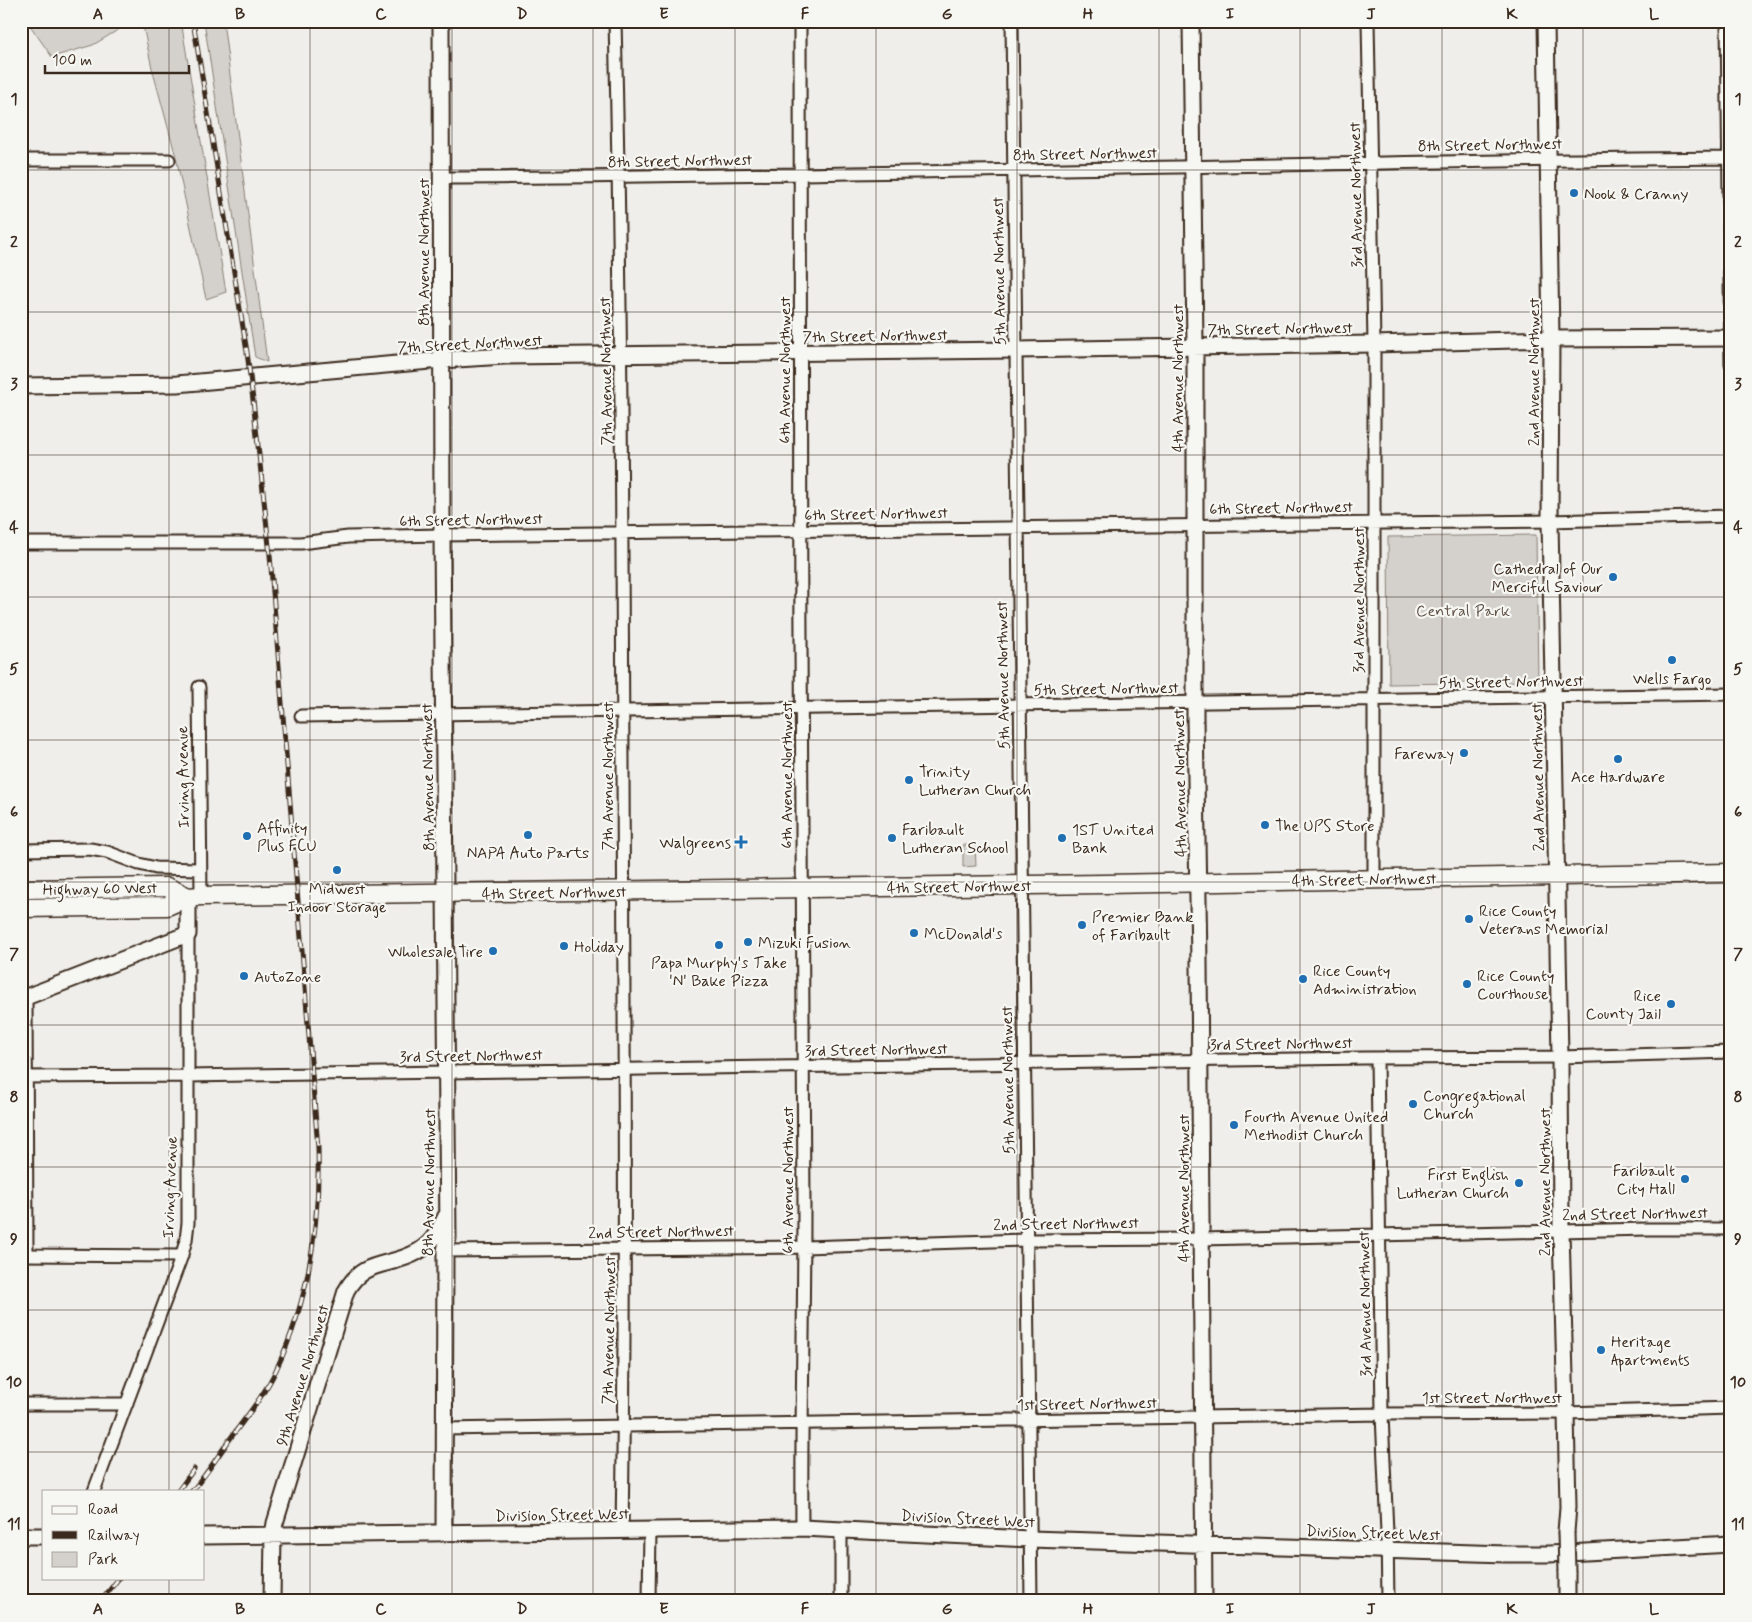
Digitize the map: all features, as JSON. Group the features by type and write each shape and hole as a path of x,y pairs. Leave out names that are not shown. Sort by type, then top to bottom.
{"main road":[{"name":"4th Street Northwest","path":"194,897 1021,886 1731,873"},
{"name":"Highway 60 West","path":"21,890 167,887 194,897"},
{"name":"Highway 60 West","path":"21,908 167,906 194,897"}],"street":[{"name":"8th Avenue Northwest","path":"441,21 442,535 448,1238 445,1251 444,1533"},
{"name":"7th Avenue Northwest","path":"615,21 619,177 623,533 625,1250 622,1530"},
{"name":"6th Avenue Northwest","path":"800,21 800,530 804,1247 802,1528"},
{"name":"5th Avenue Northwest","path":"1012,21 1012,170 1016,350 1031,1601"},
{"name":"4th Avenue Northwest","path":"1191,21 1195,702 1204,1601"},
{"name":"3rd Avenue Northwest","path":"1368,21 1374,344 1374,879"},
{"name":"2nd Avenue Northwest","path":"1546,21 1551,339 1550,521 1560,1057 1561,1231 1568,1507 1566,1532 1567,1601"},
{"path":"1727,21 1731,364"},
{"name":"8th Street Northwest","path":"441,178 800,174 1548,159 1730,158"},
{"path":"21,160 170,160"},
{"name":"7th Street Northwest","path":"21,386 176,384 505,356 1016,350 1551,339 1731,338"},
{"name":"6th Street Northwest","path":"21,543 301,543 348,537 442,535 1550,521 1731,516"},
{"name":"Irving Avenue","path":"94,1490 182,1256 188,1224 188,934 200,869 199,688"},
{"name":"5th Street Northwest","path":"301,716 1731,694"},
{"path":"21,850 90,849 107,852 156,868 200,869"},
{"path":"182,1256 24,1254 24,998 188,934"},
{"name":"3rd Street Northwest","path":"24,1077 1560,1057 1731,1052"},
{"name":"3rd Avenue Northwest","path":"1377,1058 1382,1414 1388,1601"},
{"path":"401,1258 415,1253 429,1243 440,1229 447,1212"},
{"name":"2nd Street Northwest","path":"401,1258 445,1251 804,1247 1026,1240 1201,1239 1379,1234 1731,1229"},
{"name":"9th Avenue Northwest","path":"272,1601 273,1535 279,1508 346,1291 360,1273 370,1267 401,1258"},
{"path":"21,1404 127,1404"},
{"name":"1st Street Northwest","path":"444,1428 1566,1413 1731,1408"},
{"name":"Division Street West","path":"205,1536 802,1528 1030,1539 1549,1554 1731,1544"},
{"path":"649,1601 650,1530"},
{"path":"841,1530 841,1601"},
{"path":"21,1536 42,1536"}],"green space":[{"path":"39,21 141,21 123,27 93,45 52,57 29,24"},
{"path":"142,21 181,21 226,292 206,299 176,157 152,68"},
{"path":"204,21 223,21 267,362 255,357"},
{"name":"Central Park","path":"1536,535 1538,682 1389,684 1388,537"},
{"path":"963,845 975,845 976,866 963,867"}],"railway":[{"path":"193,21 247,352 270,555 318,1148 318,1177 317,1205 310,1262 297,1317 287,1344 272,1379 261,1397 193,1490"},
{"path":"179,1490 194,1469"},
{"path":"101,1601 117,1580"}],"place":[{"name":"Nook & Cranny","path":"1574,193"},
{"name":"Cathedral of Our Merciful Saviour","path":"1613,577"},
{"name":"Wells Fargo","path":"1672,660"},
{"name":"Fareway","path":"1464,753"},
{"name":"Ace Hardware","path":"1618,759"},
{"name":"Trinity Lutheran Church","path":"909,780"},
{"name":"The UPS Store","path":"1265,825"},
{"name":"NAPA Auto Parts","path":"528,835"},
{"name":"Affinity Plus FCU","path":"247,836"},
{"name":"Faribault Lutheran School","path":"892,838"},
{"name":"1ST United Bank","path":"1062,838"},
{"name":"Walgreens","path":"741,842"},
{"name":"Midwest Indoor Storage","path":"337,870"},
{"name":"Rice County Veterans Memorial","path":"1469,919"},
{"name":"Premier Bank of Faribault","path":"1082,925"},
{"name":"McDonald's","path":"914,933"},
{"name":"Mizuki Fusion","path":"748,942"},
{"name":"Papa Murphy's Take 'N' Bake Pizza","path":"719,945"},
{"name":"Holiday","path":"564,946"},
{"name":"Wholesale Tire","path":"493,951"},
{"name":"AutoZone","path":"244,976"},
{"name":"Rice County Administration","path":"1303,979"},
{"name":"Rice County Courthouse","path":"1467,984"},
{"name":"Rice County Jail","path":"1671,1004"},
{"name":"Congregational Church","path":"1413,1104"},
{"name":"Fourth Avenue United Methodist Church","path":"1234,1125"},
{"name":"Faribault City Hall","path":"1685,1179"},
{"name":"First English Lutheran Church","path":"1519,1183"},
{"name":"Heritage Apartments","path":"1601,1350"}]}
